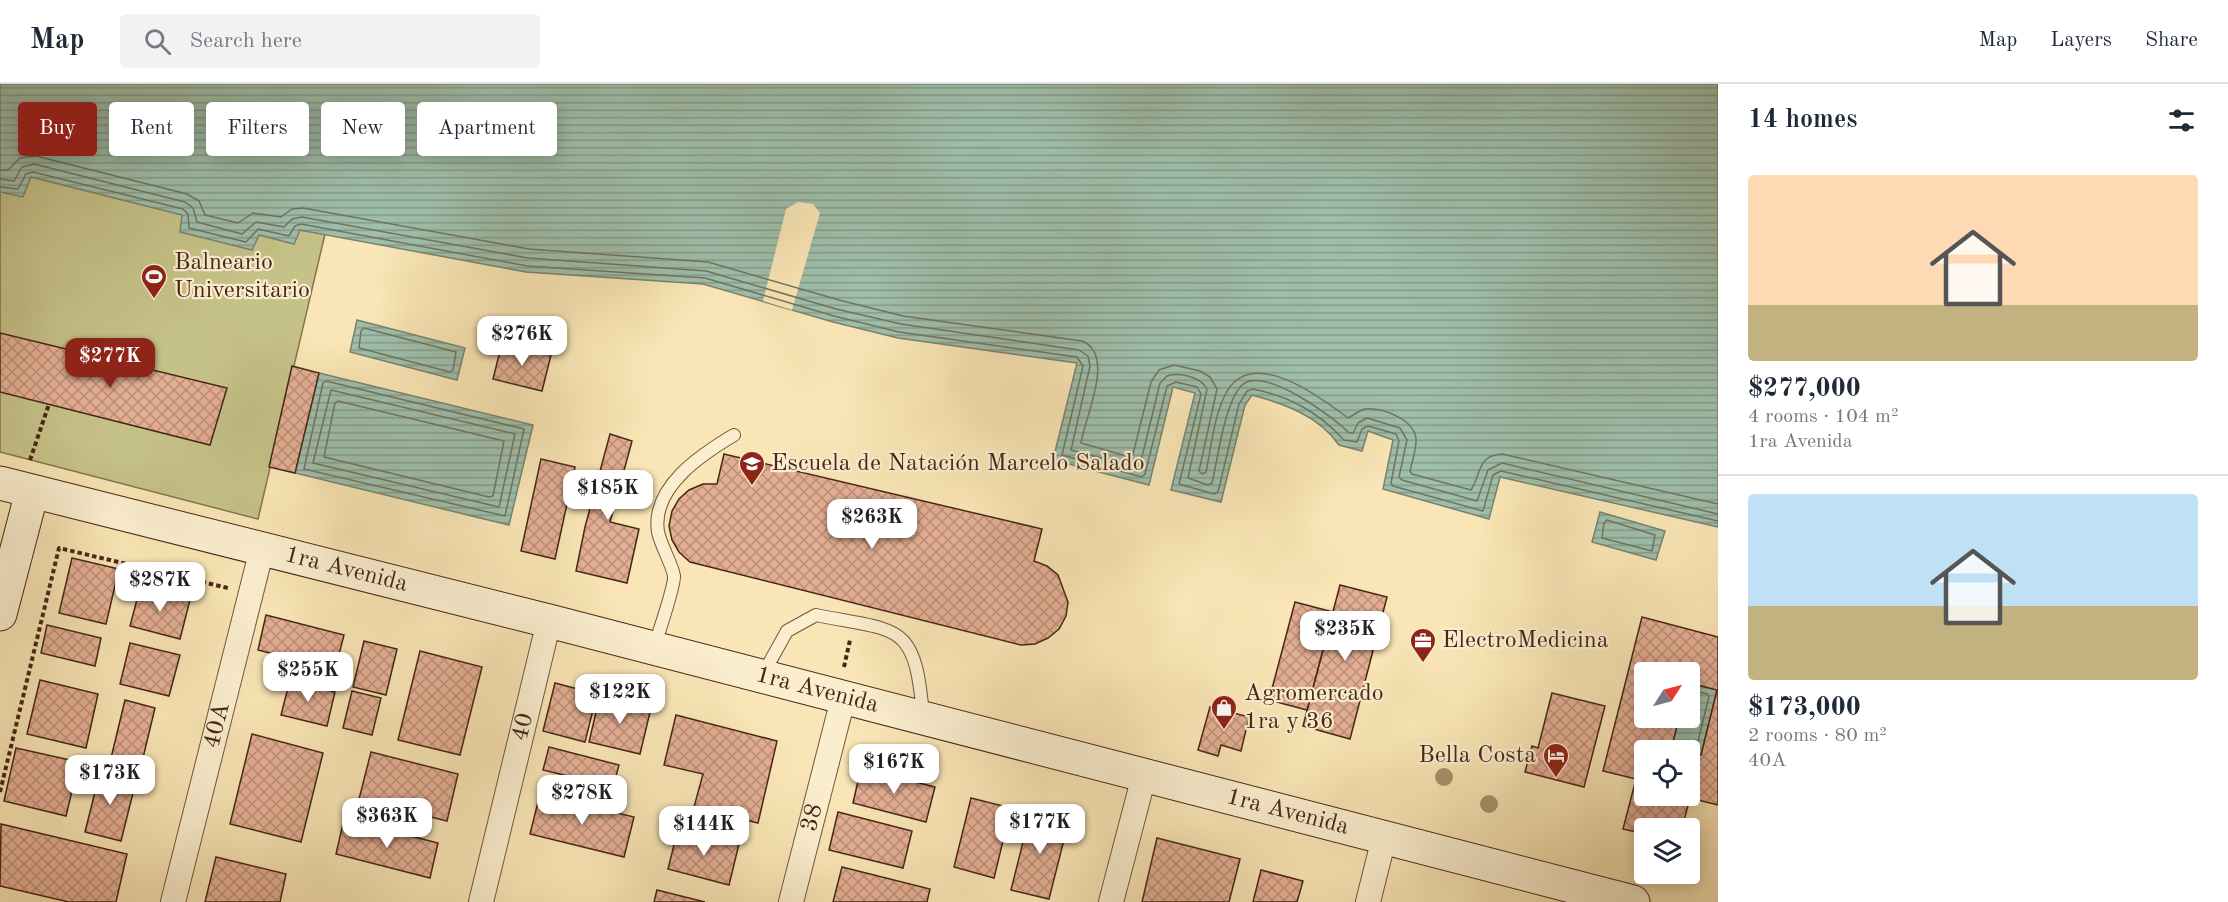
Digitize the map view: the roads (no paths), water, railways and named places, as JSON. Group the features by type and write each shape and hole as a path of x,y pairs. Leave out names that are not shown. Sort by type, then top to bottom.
{"street":[{"name":"1ra Avenida","path":"0,483 31,477 262,549 549,621 923,720 1633,902"},
{"path":"0,614 31,477"},
{"name":"40A","path":"173,902 262,549"},
{"name":"40","path":"481,902 549,621"},
{"name":"38","path":"791,902 843,699"},
{"path":"1111,902 1144,776"},
{"path":"1368,902 1384,838"}],"lane":[{"path":"654,649 674,576 658,530 663,499 680,476 713,448 735,435"},
{"path":"761,677 787,631 816,615 893,631 908,644 919,670 923,720"}],"water":[{"path":"0,84 1718,84 1718,527 1500,477 1489,519 1383,489 1393,440 1368,431 1362,451 1339,445 1322,426 1300,412 1252,395 1245,405 1221,502 1171,490 1195,393 1173,387 1149,485 1053,460 1077,363 898,338 833,322 703,284 526,272 300,230 294,244 259,235 252,250 180,232 182,215 31,177 23,197 0,192"},
{"path":"357,320 465,348 457,380 350,352"},
{"path":"319,373 533,425 509,525 295,473"},
{"path":"1600,512 1665,531 1656,560 1592,542"},
{"path":"1700,686 1717,690 1701,755 1700,740 1674,740 1676,728 1700,728"}],"place":[{"name":"Balneario Universitario","path":"154,300"},
{"name":"Escuela de Natación Marcelo Salado","path":"752,487"},
{"name":"ElectroMedicina","path":"1423,664"},
{"name":"Agromercado 1ra y 36","path":"1224,731"},
{"name":"Bella Costa","path":"1556,779"}]}
